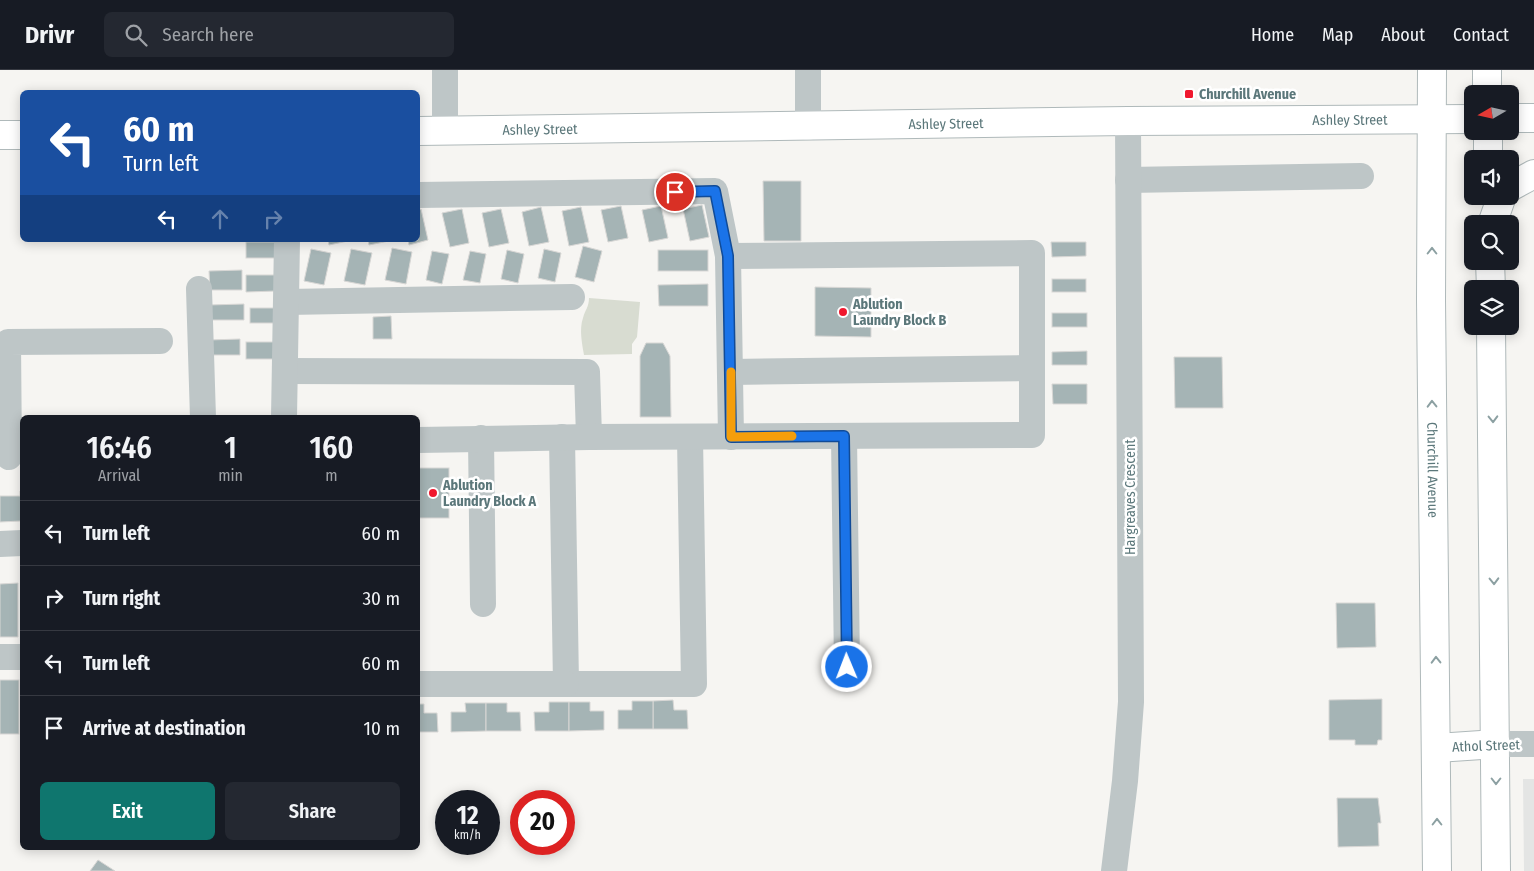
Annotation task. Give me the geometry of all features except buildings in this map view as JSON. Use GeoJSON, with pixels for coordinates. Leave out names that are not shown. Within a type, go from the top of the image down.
{"type":"FeatureCollection","features":[{"type":"Feature","properties":{"kind":"main road","name":"Churchill Avenue"},"geometry":{"type":"LineString","coordinates":[[1432,70],[1431,300],[1437,871]]}},
{"type":"Feature","properties":{"kind":"main road"},"geometry":{"type":"LineString","coordinates":[[1487,70],[1487,85]]}},
{"type":"Feature","properties":{"kind":"main road"},"geometry":{"type":"LineString","coordinates":[[1519,118],[1534,118]]}},
{"type":"Feature","properties":{"kind":"main road","name":"Ashley Street"},"geometry":{"type":"LineString","coordinates":[[420,131],[808,127],[1128,121],[1464,119]]}},
{"type":"Feature","properties":{"kind":"main road"},"geometry":{"type":"LineString","coordinates":[[0,135],[20,135]]}},
{"type":"Feature","properties":{"kind":"main road"},"geometry":{"type":"LineString","coordinates":[[1519,182],[1534,174]]}},
{"type":"Feature","properties":{"kind":"main road"},"geometry":{"type":"LineString","coordinates":[[1492,335],[1496,871]]}},
{"type":"Feature","properties":{"kind":"main road","name":"Athol Street"},"geometry":{"type":"LineString","coordinates":[[1437,748],[1496,744]]}},
{"type":"Feature","properties":{"kind":"street"},"geometry":{"type":"LineString","coordinates":[[445,70],[446,130]]}},
{"type":"Feature","properties":{"kind":"street"},"geometry":{"type":"LineString","coordinates":[[808,70],[808,127]]}},
{"type":"Feature","properties":{"kind":"street","name":"Hargreaves Crescent"},"geometry":{"type":"LineString","coordinates":[[1114,871],[1125,781],[1131,702],[1128,121]]}},
{"type":"Feature","properties":{"kind":"street"},"geometry":{"type":"LineString","coordinates":[[1128,180],[1361,176]]}},
{"type":"Feature","properties":{"kind":"street"},"geometry":{"type":"LineString","coordinates":[[420,196],[715,191],[728,256],[731,437]]}},
{"type":"Feature","properties":{"kind":"street"},"geometry":{"type":"LineString","coordinates":[[284,415],[287,302],[286,242]]}},
{"type":"Feature","properties":{"kind":"street"},"geometry":{"type":"LineString","coordinates":[[420,440],[562,437],[1032,435],[1032,252],[728,256]]}},
{"type":"Feature","properties":{"kind":"street"},"geometry":{"type":"LineString","coordinates":[[199,289],[203,415]]}},
{"type":"Feature","properties":{"kind":"street"},"geometry":{"type":"LineString","coordinates":[[287,302],[572,297]]}},
{"type":"Feature","properties":{"kind":"street"},"geometry":{"type":"LineString","coordinates":[[10,457],[8,342],[160,341]]}},
{"type":"Feature","properties":{"kind":"street"},"geometry":{"type":"LineString","coordinates":[[731,372],[1032,368]]}},
{"type":"Feature","properties":{"kind":"street"},"geometry":{"type":"LineString","coordinates":[[286,371],[587,372],[589,437]]}},
{"type":"Feature","properties":{"kind":"street"},"geometry":{"type":"LineString","coordinates":[[844,436],[847,667]]}},
{"type":"Feature","properties":{"kind":"street"},"geometry":{"type":"LineString","coordinates":[[562,437],[566,684]]}},
{"type":"Feature","properties":{"kind":"street"},"geometry":{"type":"LineString","coordinates":[[420,684],[694,684],[690,437]]}},
{"type":"Feature","properties":{"kind":"street"},"geometry":{"type":"LineString","coordinates":[[481,438],[483,604]]}},
{"type":"Feature","properties":{"kind":"street"},"geometry":{"type":"LineString","coordinates":[[0,544],[20,544]]}},
{"type":"Feature","properties":{"kind":"street"},"geometry":{"type":"LineString","coordinates":[[0,657],[20,657]]}},
{"type":"Feature","properties":{"kind":"street","name":"Athol Street"},"geometry":{"type":"LineString","coordinates":[[1496,744],[1534,744]]}},
{"type":"Feature","properties":{"kind":"shaded area"},"geometry":{"type":"Polygon","coordinates":[[[589,298],[640,302],[637,337],[632,344],[632,354],[584,355],[581,327],[589,298]]]}},
{"type":"Feature","properties":{"kind":"shaded area"},"geometry":{"type":"Polygon","coordinates":[[[1523,779],[1534,779],[1534,871],[1524,871],[1523,779]]]}},
{"type":"Feature","properties":{"kind":"slow traffic"},"geometry":{"type":"LineString","coordinates":[[731,372],[731,437],[792,436]]}},
{"type":"Feature","properties":{"kind":"place","name":"Churchill Avenue"},"geometry":{"type":"Point","coordinates":[1189,94]}},
{"type":"Feature","properties":{"kind":"place","name":"Ablution Laundry Block B"},"geometry":{"type":"Point","coordinates":[843,312]}},
{"type":"Feature","properties":{"kind":"place","name":"Ablution Laundry Block A"},"geometry":{"type":"Point","coordinates":[433,493]}},
{"type":"Feature","properties":{"kind":"route"},"geometry":{"type":"LineString","coordinates":[[675,192],[715,191],[728,256],[731,437],[844,436],[847,667]]}}]}
